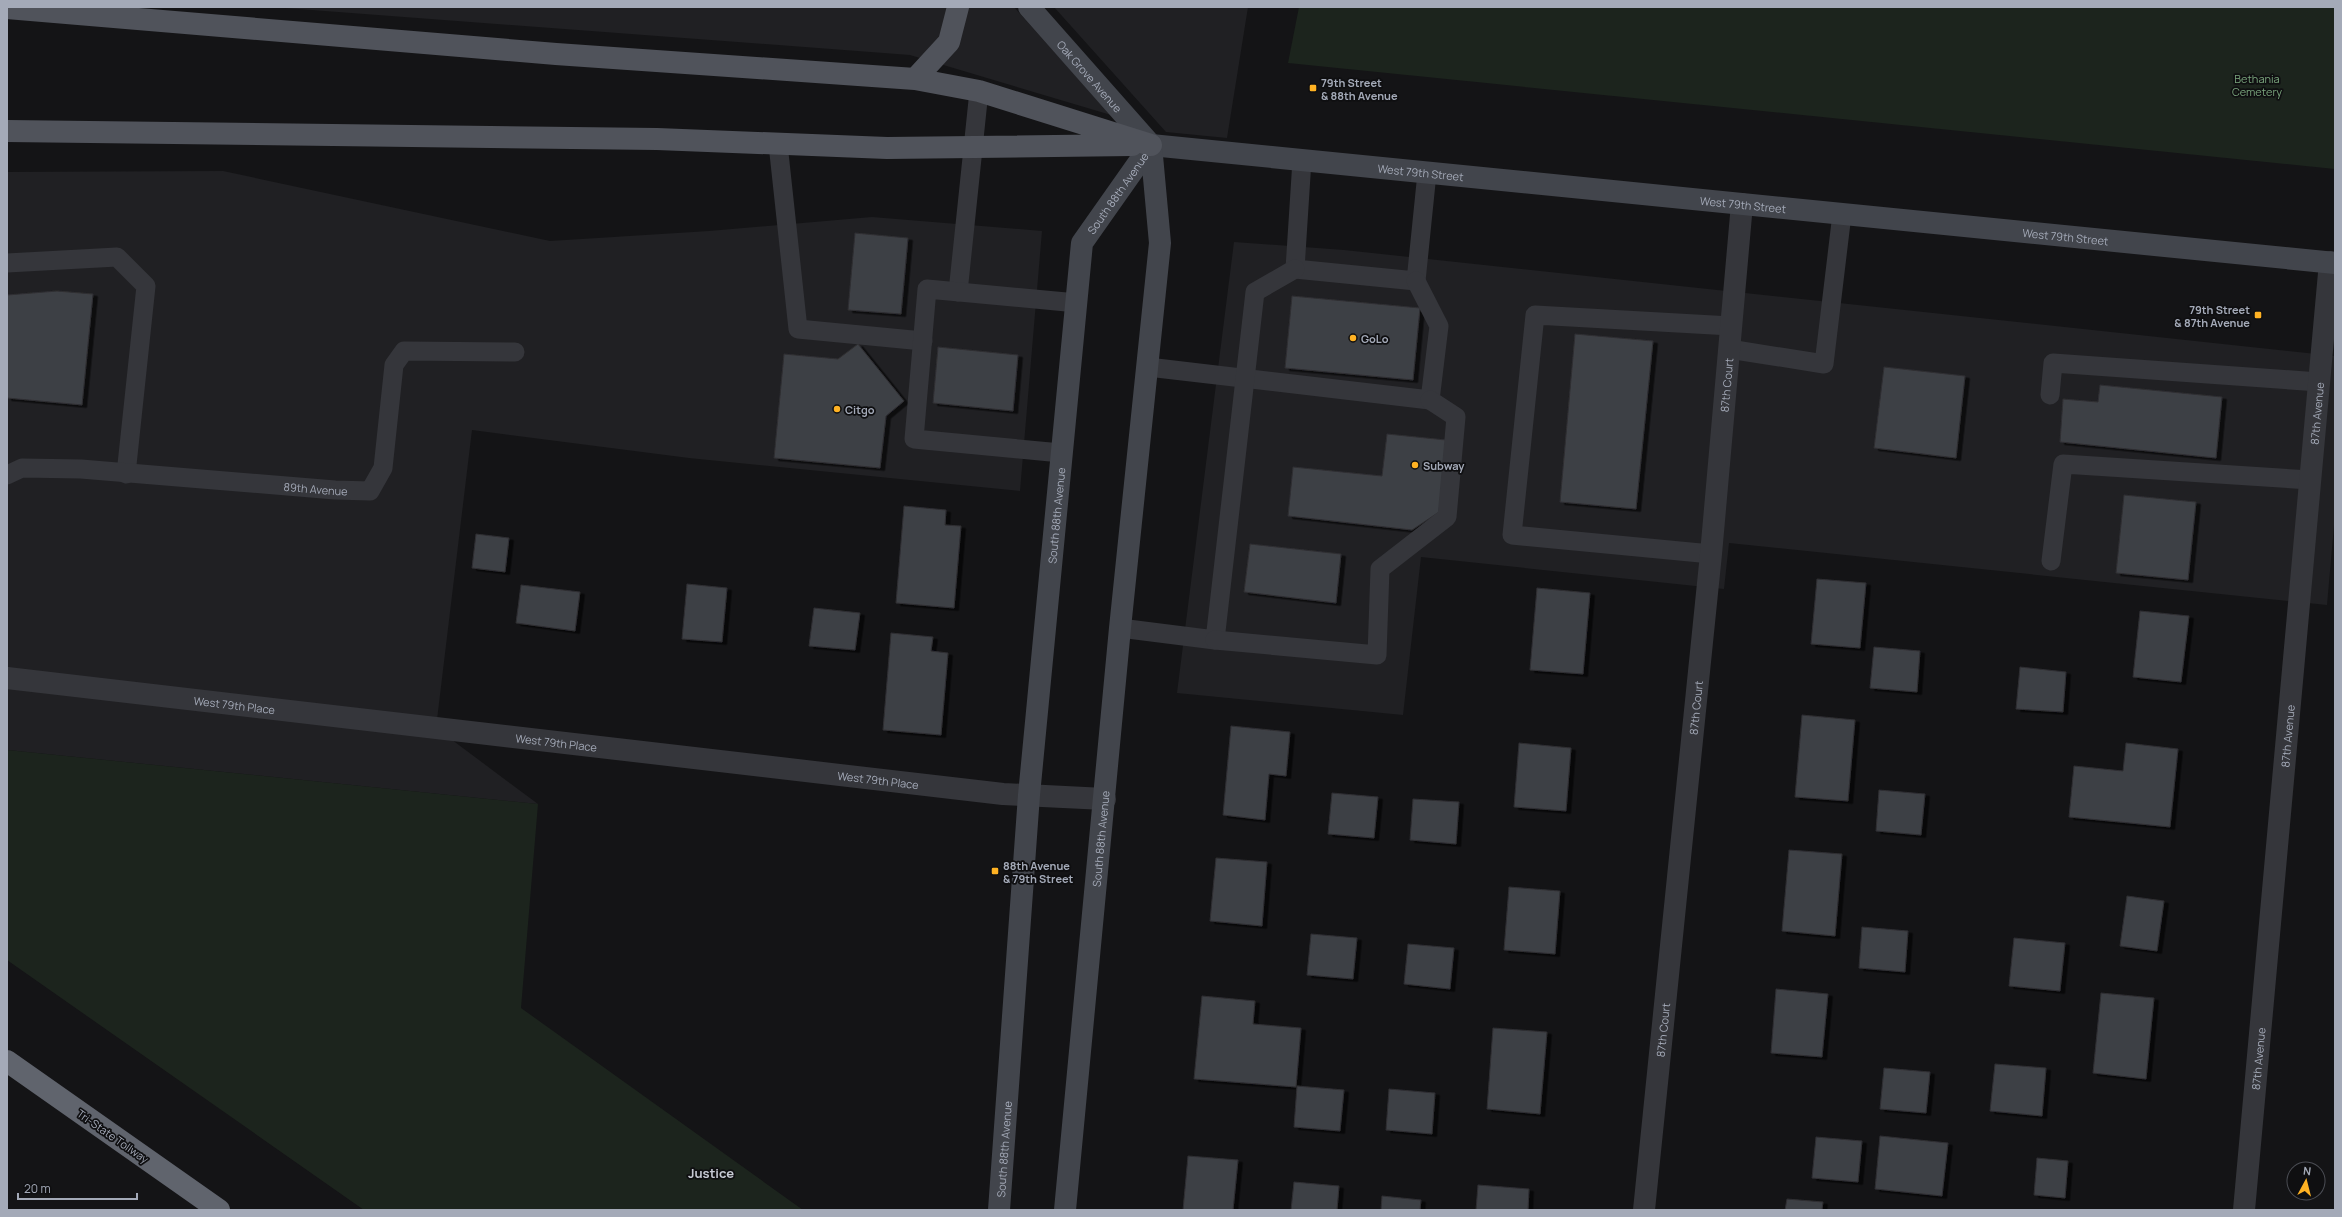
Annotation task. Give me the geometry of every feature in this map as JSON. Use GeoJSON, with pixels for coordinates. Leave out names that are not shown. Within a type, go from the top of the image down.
{"type":"FeatureCollection","features":[{"type":"Feature","properties":{"kind":"highway","name":"Tri-State Tollway"},"geometry":{"type":"LineString","coordinates":[[7,1061],[219,1210]]}},
{"type":"Feature","properties":{"kind":"main road"},"geometry":{"type":"LineString","coordinates":[[915,79],[949,42],[958,7]]}},
{"type":"Feature","properties":{"kind":"main road"},"geometry":{"type":"LineString","coordinates":[[7,8],[556,54],[915,79],[979,91],[1151,145]]}},
{"type":"Feature","properties":{"kind":"main road"},"geometry":{"type":"LineString","coordinates":[[7,130],[657,139],[887,148],[1151,145]]}},
{"type":"Feature","properties":{"kind":"street","name":"Oak Grove Avenue"},"geometry":{"type":"LineString","coordinates":[[1029,7],[1151,145]]}},
{"type":"Feature","properties":{"kind":"street","name":"West 79th Street"},"geometry":{"type":"LineString","coordinates":[[1151,145],[2332,263]]}},
{"type":"Feature","properties":{"kind":"street","name":"South 88th Avenue"},"geometry":{"type":"LineString","coordinates":[[999,1210],[1029,795],[1082,242],[1151,145]]}},
{"type":"Feature","properties":{"kind":"street","name":"South 88th Avenue"},"geometry":{"type":"LineString","coordinates":[[1065,1210],[1120,628],[1160,243],[1151,145]]}},
{"type":"Feature","properties":{"kind":"street","name":"87th Court"},"geometry":{"type":"LineString","coordinates":[[1644,1210],[1711,554],[1742,204]]}},
{"type":"Feature","properties":{"kind":"street","name":"87th Avenue"},"geometry":{"type":"LineString","coordinates":[[2244,1210],[2319,382],[2332,263]]}},
{"type":"Feature","properties":{"kind":"street","name":"West 79th Place"},"geometry":{"type":"LineString","coordinates":[[7,678],[1003,794],[1105,799]]}},
{"type":"Feature","properties":{"kind":"lane"},"geometry":{"type":"LineString","coordinates":[[958,292],[979,91]]}},
{"type":"Feature","properties":{"kind":"lane"},"geometry":{"type":"LineString","coordinates":[[778,144],[798,329],[923,341]]}},
{"type":"Feature","properties":{"kind":"lane"},"geometry":{"type":"LineString","coordinates":[[1295,269],[1302,160]]}},
{"type":"Feature","properties":{"kind":"lane"},"geometry":{"type":"LineString","coordinates":[[1427,173],[1416,281],[1439,326],[1430,400]]}},
{"type":"Feature","properties":{"kind":"lane"},"geometry":{"type":"LineString","coordinates":[[1729,349],[1824,364],[1842,214]]}},
{"type":"Feature","properties":{"kind":"lane"},"geometry":{"type":"LineString","coordinates":[[7,263],[117,257],[146,286],[126,474]]}},
{"type":"Feature","properties":{"kind":"lane"},"geometry":{"type":"LineString","coordinates":[[1215,640],[1255,292],[1295,269],[1416,281]]}},
{"type":"Feature","properties":{"kind":"lane"},"geometry":{"type":"LineString","coordinates":[[1061,453],[914,439],[927,289],[1077,303]]}},
{"type":"Feature","properties":{"kind":"lane"},"geometry":{"type":"LineString","coordinates":[[1711,554],[1512,534],[1536,315],[1731,326]]}},
{"type":"Feature","properties":{"kind":"lane","name":"89th Avenue"},"geometry":{"type":"LineString","coordinates":[[7,475],[22,468],[81,469],[126,474],[370,491],[383,468],[394,365],[404,351],[514,352]]}},
{"type":"Feature","properties":{"kind":"lane"},"geometry":{"type":"LineString","coordinates":[[2050,395],[2053,363],[2319,382]]}},
{"type":"Feature","properties":{"kind":"lane"},"geometry":{"type":"LineString","coordinates":[[1120,628],[1215,640],[1377,656],[1380,570],[1447,517],[1456,417],[1430,400],[1148,367]]}},
{"type":"Feature","properties":{"kind":"lane"},"geometry":{"type":"LineString","coordinates":[[2051,561],[2063,464],[2310,480]]}},
{"type":"Feature","properties":{"kind":"shaded area"},"geometry":{"type":"Polygon","coordinates":[[[272,7],[1014,7],[1111,115],[910,55],[272,7]]]}},
{"type":"Feature","properties":{"kind":"shaded area"},"geometry":{"type":"Polygon","coordinates":[[[1054,7],[1248,7],[1227,138],[1166,132],[1054,7]]]}},
{"type":"Feature","properties":{"kind":"shaded area"},"geometry":{"type":"Polygon","coordinates":[[[223,171],[550,241],[709,231],[872,217],[1042,231],[1020,491],[689,458],[472,430],[436,728],[538,804],[7,750],[7,172],[223,171]]]}},
{"type":"Feature","properties":{"kind":"shaded area"},"geometry":{"type":"Polygon","coordinates":[[[1234,242],[1344,250],[2335,356],[2335,514],[2327,605],[1729,543],[1724,589],[1421,557],[1403,715],[1177,693],[1234,242]]]}},
{"type":"Feature","properties":{"kind":"green space","name":"Bethania Cemetery"},"geometry":{"type":"Polygon","coordinates":[[[1299,7],[2335,7],[2335,169],[1288,63],[1299,7]]]}},
{"type":"Feature","properties":{"kind":"green space"},"geometry":{"type":"Polygon","coordinates":[[[7,750],[538,804],[521,1008],[803,1210],[364,1210],[7,960],[7,750]]]}},
{"type":"Feature","properties":{"kind":"building"},"geometry":{"type":"Polygon","coordinates":[[[855,233],[908,238],[901,314],[848,310],[855,233]]]}},
{"type":"Feature","properties":{"kind":"building"},"geometry":{"type":"Polygon","coordinates":[[[57,291],[93,294],[82,405],[7,398],[7,295],[57,291]]]}},
{"type":"Feature","properties":{"kind":"building","name":"GoLo"},"geometry":{"type":"Polygon","coordinates":[[[1292,296],[1420,308],[1413,380],[1285,368],[1292,296]]]}},
{"type":"Feature","properties":{"kind":"building"},"geometry":{"type":"Polygon","coordinates":[[[1575,334],[1653,341],[1636,509],[1560,502],[1575,334]]]}},
{"type":"Feature","properties":{"kind":"building","name":"Citgo"},"geometry":{"type":"Polygon","coordinates":[[[858,344],[904,401],[886,416],[880,468],[774,458],[784,354],[838,359],[858,344]]]}},
{"type":"Feature","properties":{"kind":"building"},"geometry":{"type":"Polygon","coordinates":[[[938,347],[1018,355],[1013,411],[933,403],[938,347]]]}},
{"type":"Feature","properties":{"kind":"building"},"geometry":{"type":"Polygon","coordinates":[[[1884,367],[1965,376],[1956,458],[1874,448],[1884,367]]]}},
{"type":"Feature","properties":{"kind":"building"},"geometry":{"type":"Polygon","coordinates":[[[2100,385],[2222,397],[2216,458],[2060,442],[2063,399],[2098,402],[2100,385]]]}},
{"type":"Feature","properties":{"kind":"building"},"geometry":{"type":"Polygon","coordinates":[[[1387,434],[1446,440],[1439,512],[1412,530],[1288,516],[1293,467],[1382,476],[1387,434]]]}},
{"type":"Feature","properties":{"kind":"building"},"geometry":{"type":"Polygon","coordinates":[[[2124,495],[2196,502],[2188,580],[2116,573],[2124,495]]]}},
{"type":"Feature","properties":{"kind":"building"},"geometry":{"type":"Polygon","coordinates":[[[904,506],[946,510],[945,525],[961,526],[954,608],[896,603],[904,506]]]}},
{"type":"Feature","properties":{"kind":"building"},"geometry":{"type":"Polygon","coordinates":[[[476,534],[509,538],[505,572],[472,568],[476,534]]]}},
{"type":"Feature","properties":{"kind":"building"},"geometry":{"type":"Polygon","coordinates":[[[1250,544],[1341,554],[1336,603],[1244,592],[1250,544]]]}},
{"type":"Feature","properties":{"kind":"building"},"geometry":{"type":"Polygon","coordinates":[[[1817,579],[1866,583],[1860,648],[1811,644],[1817,579]]]}},
{"type":"Feature","properties":{"kind":"building"},"geometry":{"type":"Polygon","coordinates":[[[687,584],[727,588],[722,642],[682,639],[687,584]]]}},
{"type":"Feature","properties":{"kind":"building"},"geometry":{"type":"Polygon","coordinates":[[[521,585],[580,592],[575,631],[516,623],[521,585]]]}},
{"type":"Feature","properties":{"kind":"building"},"geometry":{"type":"Polygon","coordinates":[[[1537,588],[1590,593],[1583,674],[1530,670],[1537,588]]]}},
{"type":"Feature","properties":{"kind":"building"},"geometry":{"type":"Polygon","coordinates":[[[814,608],[860,613],[855,650],[809,646],[814,608]]]}},
{"type":"Feature","properties":{"kind":"building"},"geometry":{"type":"Polygon","coordinates":[[[2140,611],[2189,616],[2181,682],[2133,677],[2140,611]]]}},
{"type":"Feature","properties":{"kind":"building"},"geometry":{"type":"Polygon","coordinates":[[[891,633],[933,637],[931,651],[948,653],[941,735],[883,730],[891,633]]]}},
{"type":"Feature","properties":{"kind":"building"},"geometry":{"type":"Polygon","coordinates":[[[1874,647],[1920,651],[1917,692],[1870,688],[1874,647]]]}},
{"type":"Feature","properties":{"kind":"building"},"geometry":{"type":"Polygon","coordinates":[[[2020,667],[2066,672],[2063,712],[2016,709],[2020,667]]]}},
{"type":"Feature","properties":{"kind":"building"},"geometry":{"type":"Polygon","coordinates":[[[1802,715],[1855,720],[1848,801],[1795,797],[1802,715]]]}},
{"type":"Feature","properties":{"kind":"building"},"geometry":{"type":"Polygon","coordinates":[[[1231,726],[1290,732],[1286,776],[1269,774],[1265,820],[1223,815],[1231,726]]]}},
{"type":"Feature","properties":{"kind":"building"},"geometry":{"type":"Polygon","coordinates":[[[1519,743],[1571,748],[1566,811],[1514,807],[1519,743]]]}},
{"type":"Feature","properties":{"kind":"building"},"geometry":{"type":"Polygon","coordinates":[[[2126,743],[2178,749],[2170,827],[2069,817],[2074,766],[2123,771],[2126,743]]]}},
{"type":"Feature","properties":{"kind":"building"},"geometry":{"type":"Polygon","coordinates":[[[1879,790],[1925,794],[1921,835],[1876,831],[1879,790]]]}},
{"type":"Feature","properties":{"kind":"building"},"geometry":{"type":"Polygon","coordinates":[[[1332,793],[1378,797],[1374,838],[1328,834],[1332,793]]]}},
{"type":"Feature","properties":{"kind":"building"},"geometry":{"type":"Polygon","coordinates":[[[1413,799],[1459,802],[1456,844],[1410,840],[1413,799]]]}},
{"type":"Feature","properties":{"kind":"building"},"geometry":{"type":"Polygon","coordinates":[[[1789,850],[1842,854],[1835,936],[1782,931],[1789,850]]]}},
{"type":"Feature","properties":{"kind":"building"},"geometry":{"type":"Polygon","coordinates":[[[1216,858],[1267,862],[1262,926],[1210,921],[1216,858]]]}},
{"type":"Feature","properties":{"kind":"building"},"geometry":{"type":"Polygon","coordinates":[[[1509,887],[1560,891],[1555,954],[1504,950],[1509,887]]]}},
{"type":"Feature","properties":{"kind":"building"},"geometry":{"type":"Polygon","coordinates":[[[2127,896],[2164,901],[2157,951],[2120,946],[2127,896]]]}},
{"type":"Feature","properties":{"kind":"building"},"geometry":{"type":"Polygon","coordinates":[[[1862,927],[1908,931],[1905,972],[1859,968],[1862,927]]]}},
{"type":"Feature","properties":{"kind":"building"},"geometry":{"type":"Polygon","coordinates":[[[1311,934],[1357,938],[1353,979],[1307,975],[1311,934]]]}},
{"type":"Feature","properties":{"kind":"building"},"geometry":{"type":"Polygon","coordinates":[[[2014,938],[2065,943],[2060,991],[2009,986],[2014,938]]]}},
{"type":"Feature","properties":{"kind":"building"},"geometry":{"type":"Polygon","coordinates":[[[1408,944],[1454,948],[1450,989],[1404,984],[1408,944]]]}},
{"type":"Feature","properties":{"kind":"building"},"geometry":{"type":"Polygon","coordinates":[[[1776,989],[1828,994],[1822,1057],[1771,1053],[1776,989]]]}},
{"type":"Feature","properties":{"kind":"building"},"geometry":{"type":"Polygon","coordinates":[[[2101,993],[2154,998],[2146,1079],[2093,1073],[2101,993]]]}},
{"type":"Feature","properties":{"kind":"building"},"geometry":{"type":"Polygon","coordinates":[[[1202,996],[1255,1001],[1253,1024],[1301,1028],[1296,1087],[1194,1079],[1202,996]]]}},
{"type":"Feature","properties":{"kind":"building"},"geometry":{"type":"Polygon","coordinates":[[[1493,1028],[1547,1032],[1540,1114],[1487,1109],[1493,1028]]]}},
{"type":"Feature","properties":{"kind":"building"},"geometry":{"type":"Polygon","coordinates":[[[1995,1064],[2046,1068],[2042,1116],[1990,1111],[1995,1064]]]}},
{"type":"Feature","properties":{"kind":"building"},"geometry":{"type":"Polygon","coordinates":[[[1884,1068],[1930,1072],[1926,1113],[1880,1109],[1884,1068]]]}},
{"type":"Feature","properties":{"kind":"building"},"geometry":{"type":"Polygon","coordinates":[[[1297,1086],[1344,1090],[1340,1131],[1294,1127],[1297,1086]]]}},
{"type":"Feature","properties":{"kind":"building"},"geometry":{"type":"Polygon","coordinates":[[[1389,1089],[1435,1093],[1432,1134],[1386,1130],[1389,1089]]]}},
{"type":"Feature","properties":{"kind":"building"},"geometry":{"type":"Polygon","coordinates":[[[1880,1136],[1948,1143],[1942,1196],[1875,1189],[1880,1136]]]}},
{"type":"Feature","properties":{"kind":"building"},"geometry":{"type":"Polygon","coordinates":[[[1816,1137],[1862,1141],[1858,1182],[1812,1178],[1816,1137]]]}},
{"type":"Feature","properties":{"kind":"building"},"geometry":{"type":"Polygon","coordinates":[[[1188,1156],[1238,1160],[1233,1210],[1183,1210],[1188,1156]]]}},
{"type":"Feature","properties":{"kind":"building"},"geometry":{"type":"Polygon","coordinates":[[[2037,1158],[2068,1161],[2065,1198],[2034,1195],[2037,1158]]]}},
{"type":"Feature","properties":{"kind":"building"},"geometry":{"type":"Polygon","coordinates":[[[1294,1182],[1339,1186],[1337,1210],[1291,1210],[1294,1182]]]}},
{"type":"Feature","properties":{"kind":"building"},"geometry":{"type":"Polygon","coordinates":[[[1478,1185],[1529,1189],[1528,1210],[1476,1210],[1478,1185]]]}},
{"type":"Feature","properties":{"kind":"building"},"geometry":{"type":"Polygon","coordinates":[[[1382,1196],[1421,1200],[1420,1210],[1381,1210],[1382,1196]]]}},
{"type":"Feature","properties":{"kind":"building"},"geometry":{"type":"Polygon","coordinates":[[[1787,1199],[1823,1202],[1822,1210],[1785,1210],[1787,1199]]]}},
{"type":"Feature","properties":{"kind":"place","name":"79th Street & 88th Avenue"},"geometry":{"type":"Point","coordinates":[1313,88]}},
{"type":"Feature","properties":{"kind":"place","name":"79th Street & 87th Avenue"},"geometry":{"type":"Point","coordinates":[2258,315]}},
{"type":"Feature","properties":{"kind":"place","name":"GoLo"},"geometry":{"type":"Point","coordinates":[1353,338]}},
{"type":"Feature","properties":{"kind":"place","name":"Citgo"},"geometry":{"type":"Point","coordinates":[837,409]}},
{"type":"Feature","properties":{"kind":"place","name":"Subway"},"geometry":{"type":"Point","coordinates":[1415,465]}},
{"type":"Feature","properties":{"kind":"place","name":"88th Avenue & 79th Street"},"geometry":{"type":"Point","coordinates":[995,871]}},
{"type":"Feature","properties":{"kind":"district","name":"Justice"},"geometry":{"type":"Point","coordinates":[711,1173]}}]}
